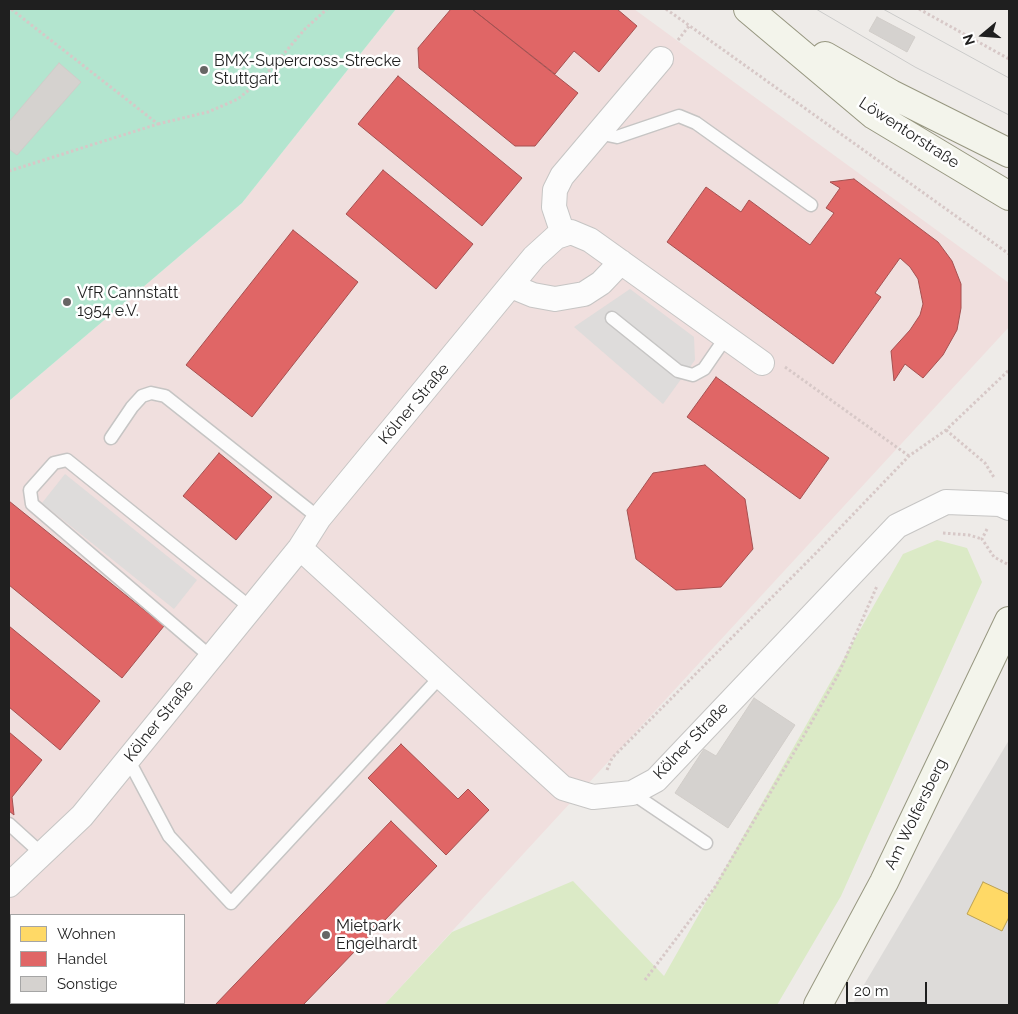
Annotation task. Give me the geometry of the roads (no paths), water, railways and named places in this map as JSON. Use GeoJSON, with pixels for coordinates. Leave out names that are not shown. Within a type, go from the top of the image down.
{"type":"FeatureCollection","features":[{"type":"Feature","properties":{"kind":"main road","name":"Löwentorstraße"},"geometry":{"type":"LineString","coordinates":[[748,9],[874,115],[1009,196]]}},
{"type":"Feature","properties":{"kind":"main road","name":"Löwentorstraße"},"geometry":{"type":"LineString","coordinates":[[769,25],[891,94],[1009,154]]}},
{"type":"Feature","properties":{"kind":"main road","name":"Am Wolfersberg"},"geometry":{"type":"LineString","coordinates":[[818,1005],[884,882],[1009,621]]}},
{"type":"Feature","properties":{"kind":"street"},"geometry":{"type":"LineString","coordinates":[[661,59],[562,176],[554,190],[555,213],[563,234],[580,234],[762,363]]}},
{"type":"Feature","properties":{"kind":"street","name":"Kölner Straße"},"geometry":{"type":"LineString","coordinates":[[9,885],[82,816],[300,548],[319,518],[534,257],[556,237],[563,234]]}},
{"type":"Feature","properties":{"kind":"street"},"geometry":{"type":"LineString","coordinates":[[511,286],[533,295],[555,299],[584,294],[601,283],[621,262]]}},
{"type":"Feature","properties":{"kind":"street","name":"Kölner Straße"},"geometry":{"type":"LineString","coordinates":[[300,548],[563,788],[593,797],[632,794],[656,780],[898,526],[946,502],[1004,506]]}},
{"type":"Feature","properties":{"kind":"lane"},"geometry":{"type":"LineString","coordinates":[[598,133],[617,136],[678,116],[696,123],[811,205]]}},
{"type":"Feature","properties":{"kind":"lane"},"geometry":{"type":"LineString","coordinates":[[612,318],[678,371],[693,375],[704,369],[726,337]]}},
{"type":"Feature","properties":{"kind":"lane"},"geometry":{"type":"LineString","coordinates":[[111,438],[132,407],[142,396],[151,394],[165,396],[319,518]]}},
{"type":"Feature","properties":{"kind":"lane"},"geometry":{"type":"LineString","coordinates":[[211,657],[32,504],[30,490],[54,463],[67,460],[251,608]]}},
{"type":"Feature","properties":{"kind":"lane"},"geometry":{"type":"LineString","coordinates":[[128,759],[169,836],[231,903],[441,676]]}},
{"type":"Feature","properties":{"kind":"lane"},"geometry":{"type":"LineString","coordinates":[[632,794],[706,843]]}},
{"type":"Feature","properties":{"kind":"lane"},"geometry":{"type":"LineString","coordinates":[[9,824],[42,854]]}},
{"type":"Feature","properties":{"kind":"tram line"},"geometry":{"type":"LineString","coordinates":[[816,9],[915,67],[1009,115]]}},
{"type":"Feature","properties":{"kind":"tram line"},"geometry":{"type":"LineString","coordinates":[[883,9],[1009,78]]}},
{"type":"Feature","properties":{"kind":"place","name":"BMX-Supercross-Strecke Stuttgart"},"geometry":{"type":"Point","coordinates":[204,70]}},
{"type":"Feature","properties":{"kind":"place","name":"VfR Cannstatt 1954 e.V."},"geometry":{"type":"Point","coordinates":[67,302]}},
{"type":"Feature","properties":{"kind":"place","name":"Mietpark Engelhardt"},"geometry":{"type":"Point","coordinates":[326,935]}}]}
